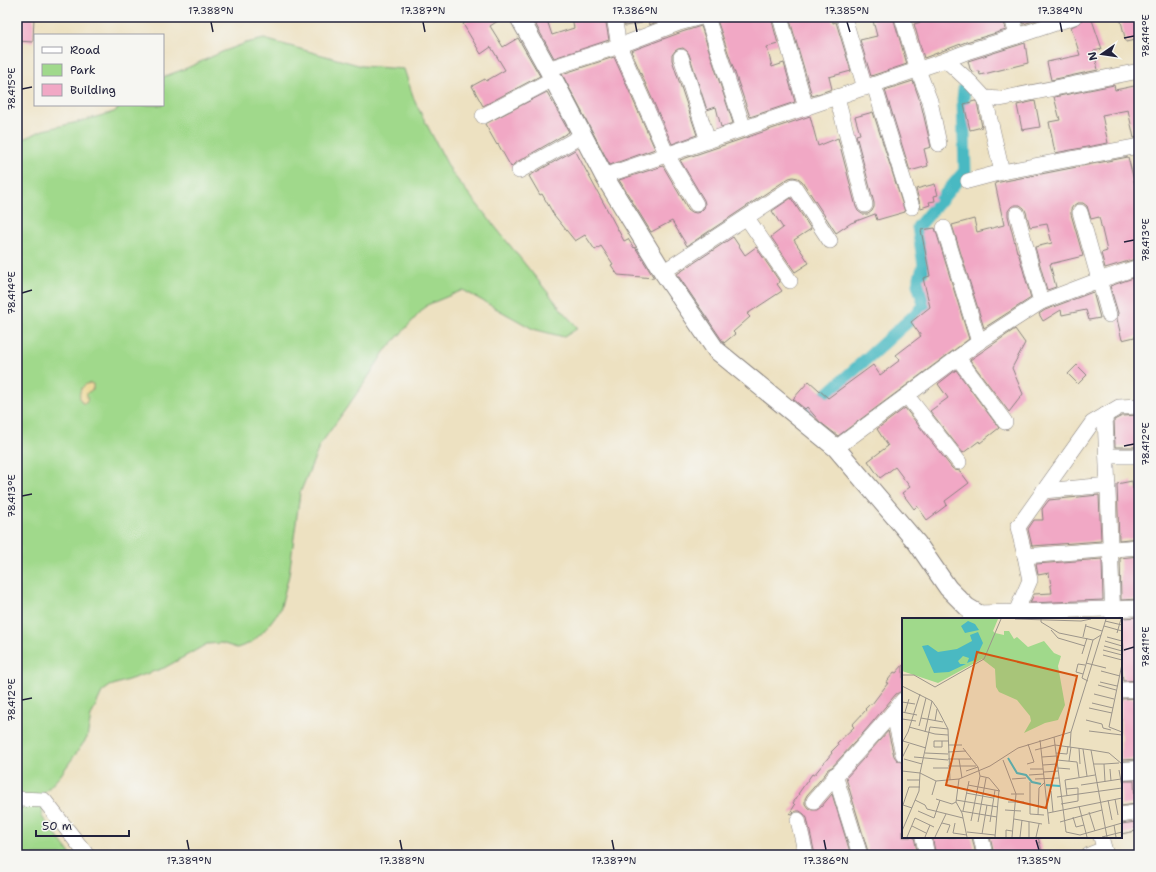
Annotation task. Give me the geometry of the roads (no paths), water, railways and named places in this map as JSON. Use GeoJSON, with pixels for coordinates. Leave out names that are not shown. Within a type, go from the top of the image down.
{"type":"FeatureCollection","features":[{"type":"Feature","properties":{"kind":"street"},"geometry":{"type":"LineString","coordinates":[[519,17],[551,74],[604,176],[662,272],[716,350],[836,448],[917,543],[948,588],[976,617],[1016,612],[1113,614],[1139,608]]}},
{"type":"Feature","properties":{"kind":"street"},"geometry":{"type":"LineString","coordinates":[[614,17],[620,46],[667,155],[696,204]]}},
{"type":"Feature","properties":{"kind":"street"},"geometry":{"type":"LineString","coordinates":[[483,116],[551,74],[679,20],[701,17]]}},
{"type":"Feature","properties":{"kind":"street"},"geometry":{"type":"LineString","coordinates":[[707,17],[744,129]]}},
{"type":"Feature","properties":{"kind":"street"},"geometry":{"type":"LineString","coordinates":[[780,17],[806,108]]}},
{"type":"Feature","properties":{"kind":"street"},"geometry":{"type":"LineString","coordinates":[[844,17],[870,86],[912,207]]}},
{"type":"Feature","properties":{"kind":"street"},"geometry":{"type":"LineString","coordinates":[[902,17],[918,70],[930,101],[939,144]]}},
{"type":"Feature","properties":{"kind":"street"},"geometry":{"type":"LineString","coordinates":[[1012,17],[1017,36]]}},
{"type":"Feature","properties":{"kind":"street"},"geometry":{"type":"LineString","coordinates":[[604,176],[918,70],[969,50],[1074,17]]}},
{"type":"Feature","properties":{"kind":"street"},"geometry":{"type":"LineString","coordinates":[[681,57],[708,141]]}},
{"type":"Feature","properties":{"kind":"street"},"geometry":{"type":"LineString","coordinates":[[946,60],[985,98],[1002,172]]}},
{"type":"Feature","properties":{"kind":"street"},"geometry":{"type":"LineString","coordinates":[[985,98],[1000,99],[1139,71]]}},
{"type":"Feature","properties":{"kind":"street"},"geometry":{"type":"LineString","coordinates":[[837,97],[866,205]]}},
{"type":"Feature","properties":{"kind":"street"},"geometry":{"type":"LineString","coordinates":[[519,171],[583,135]]}},
{"type":"Feature","properties":{"kind":"street"},"geometry":{"type":"LineString","coordinates":[[968,181],[1002,172],[1139,146]]}},
{"type":"Feature","properties":{"kind":"street"},"geometry":{"type":"LineString","coordinates":[[662,272],[794,186],[830,241]]}},
{"type":"Feature","properties":{"kind":"street"},"geometry":{"type":"LineString","coordinates":[[1080,212],[1109,315]]}},
{"type":"Feature","properties":{"kind":"street"},"geometry":{"type":"LineString","coordinates":[[1017,214],[1041,302]]}},
{"type":"Feature","properties":{"kind":"street"},"geometry":{"type":"LineString","coordinates":[[747,218],[790,281]]}},
{"type":"Feature","properties":{"kind":"street"},"geometry":{"type":"LineString","coordinates":[[944,228],[979,342]]}},
{"type":"Feature","properties":{"kind":"street"},"geometry":{"type":"LineString","coordinates":[[836,448],[979,342],[1041,302],[1099,280],[1139,267]]}},
{"type":"Feature","properties":{"kind":"street"},"geometry":{"type":"LineString","coordinates":[[958,358],[1005,422]]}},
{"type":"Feature","properties":{"kind":"street"},"geometry":{"type":"LineString","coordinates":[[907,396],[959,462]]}},
{"type":"Feature","properties":{"kind":"street"},"geometry":{"type":"LineString","coordinates":[[1016,612],[1030,580],[1018,527],[1092,423],[1119,408],[1139,406]]}},
{"type":"Feature","properties":{"kind":"street"},"geometry":{"type":"LineString","coordinates":[[1105,415],[1113,614]]}},
{"type":"Feature","properties":{"kind":"street"},"geometry":{"type":"LineString","coordinates":[[1107,456],[1139,456]]}},
{"type":"Feature","properties":{"kind":"street"},"geometry":{"type":"LineString","coordinates":[[1043,491],[1108,485]]}},
{"type":"Feature","properties":{"kind":"street"},"geometry":{"type":"LineString","coordinates":[[1025,556],[1139,547]]}},
{"type":"Feature","properties":{"kind":"street"},"geometry":{"type":"LineString","coordinates":[[1122,690],[1139,690]]}},
{"type":"Feature","properties":{"kind":"street"},"geometry":{"type":"LineString","coordinates":[[814,801],[835,775],[902,701]]}},
{"type":"Feature","properties":{"kind":"street"},"geometry":{"type":"LineString","coordinates":[[893,712],[902,750]]}},
{"type":"Feature","properties":{"kind":"street"},"geometry":{"type":"LineString","coordinates":[[1122,771],[1139,770]]}},
{"type":"Feature","properties":{"kind":"street"},"geometry":{"type":"LineString","coordinates":[[835,775],[860,855]]}},
{"type":"Feature","properties":{"kind":"street"},"geometry":{"type":"LineString","coordinates":[[17,799],[44,800],[87,855]]}},
{"type":"Feature","properties":{"kind":"street"},"geometry":{"type":"LineString","coordinates":[[1122,815],[1139,812]]}},
{"type":"Feature","properties":{"kind":"street"},"geometry":{"type":"LineString","coordinates":[[798,820],[806,855]]}},
{"type":"Feature","properties":{"kind":"street"},"geometry":{"type":"LineString","coordinates":[[923,838],[927,855]]}},
{"type":"Feature","properties":{"kind":"street"},"geometry":{"type":"LineString","coordinates":[[981,838],[985,855]]}},
{"type":"Feature","properties":{"kind":"street"},"geometry":{"type":"LineString","coordinates":[[1089,855],[1104,847]]}},
{"type":"Feature","properties":{"kind":"waterway"},"geometry":{"type":"LineString","coordinates":[[812,408],[925,306],[918,284],[924,265],[918,227],[965,171],[964,89]]}}]}
